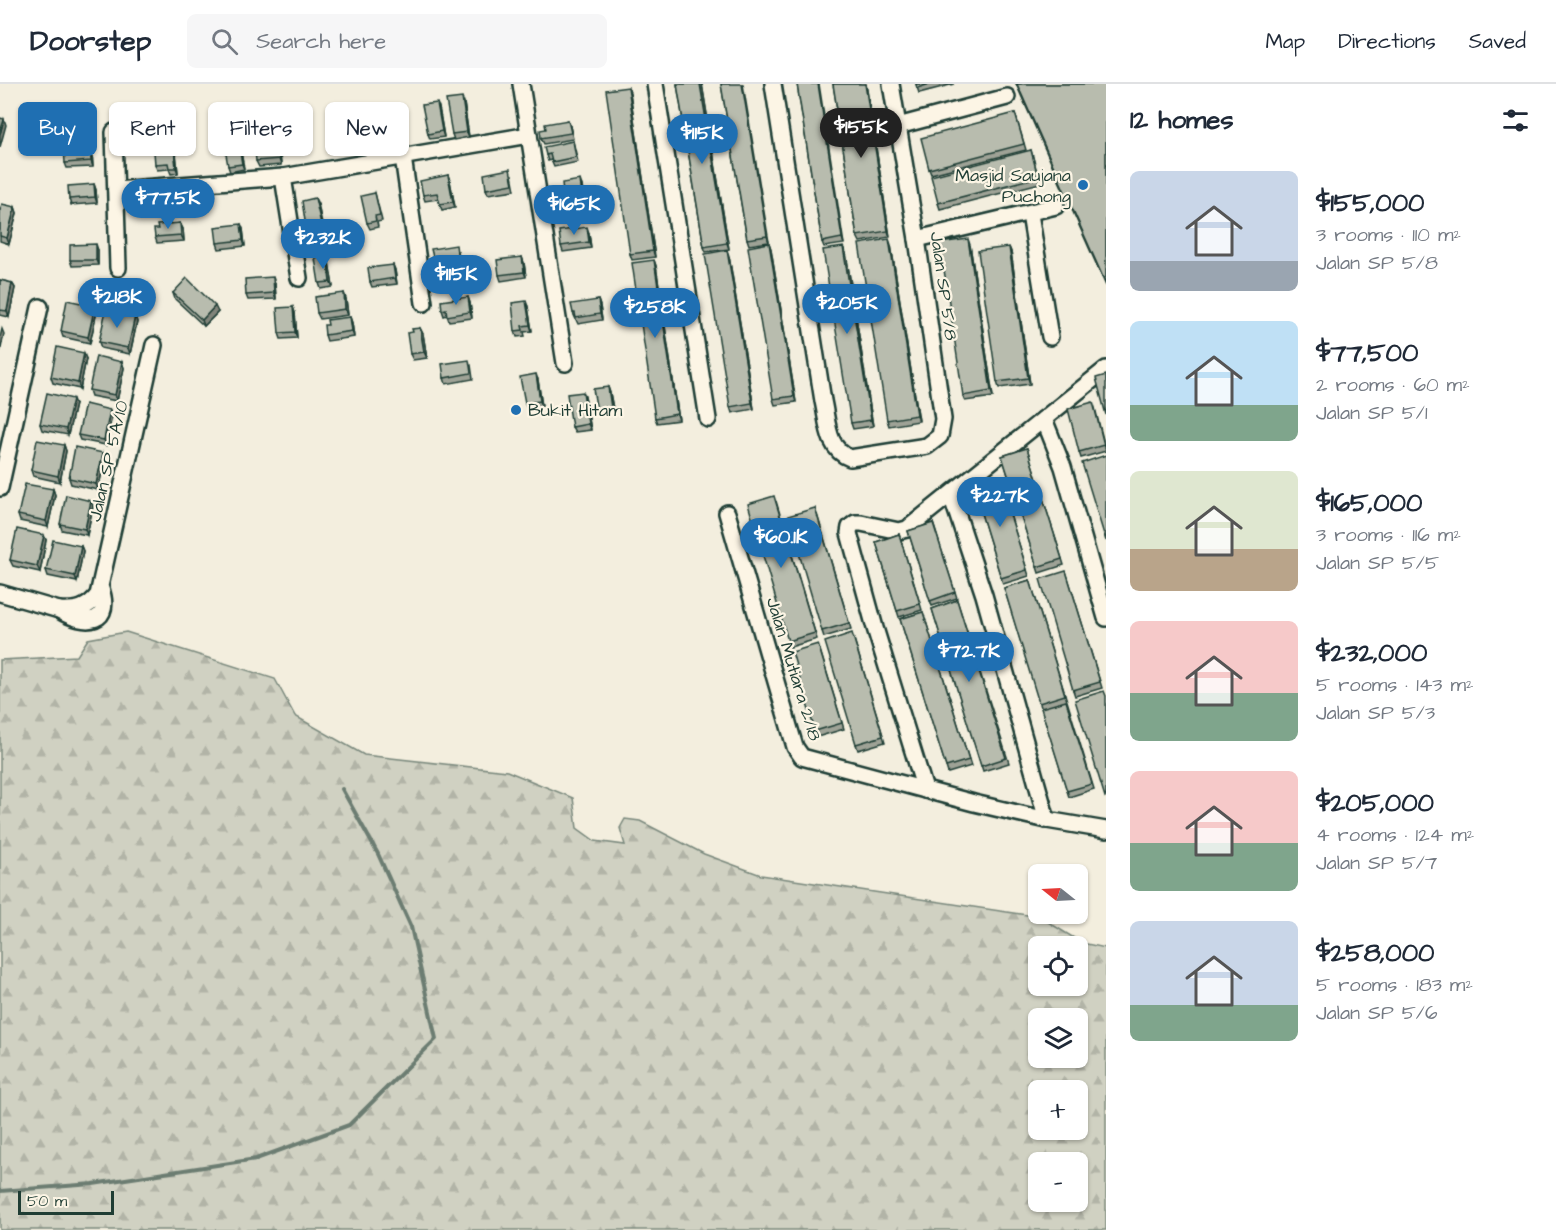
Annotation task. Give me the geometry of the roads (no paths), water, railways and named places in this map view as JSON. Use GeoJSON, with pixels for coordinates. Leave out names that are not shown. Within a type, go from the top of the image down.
{"type":"FeatureCollection","features":[{"type":"Feature","properties":{"kind":"street"},"geometry":{"type":"LineString","coordinates":[[521,84],[565,363]]}},
{"type":"Feature","properties":{"kind":"street"},"geometry":{"type":"LineString","coordinates":[[655,84],[708,419]]}},
{"type":"Feature","properties":{"kind":"street","name":"Jalan SP 5/8"},"geometry":{"type":"LineString","coordinates":[[773,84],[821,390],[833,445],[839,454],[850,458],[927,446],[940,436],[944,419],[891,84]]}},
{"type":"Feature","properties":{"kind":"street"},"geometry":{"type":"LineString","coordinates":[[898,126],[1007,97]]}},
{"type":"Feature","properties":{"kind":"street"},"geometry":{"type":"LineString","coordinates":[[116,190],[283,177],[529,135]]}},
{"type":"Feature","properties":{"kind":"street"},"geometry":{"type":"LineString","coordinates":[[115,156],[118,267]]}},
{"type":"Feature","properties":{"kind":"street"},"geometry":{"type":"LineString","coordinates":[[403,158],[424,303]]}},
{"type":"Feature","properties":{"kind":"street"},"geometry":{"type":"LineString","coordinates":[[283,177],[299,279]]}},
{"type":"Feature","properties":{"kind":"street"},"geometry":{"type":"LineString","coordinates":[[917,239],[1056,206]]}},
{"type":"Feature","properties":{"kind":"street"},"geometry":{"type":"LineString","coordinates":[[1030,214],[1050,337]]}},
{"type":"Feature","properties":{"kind":"street"},"geometry":{"type":"LineString","coordinates":[[0,488],[40,307]]}},
{"type":"Feature","properties":{"kind":"street","name":"Jalan SP 5A/10"},"geometry":{"type":"LineString","coordinates":[[0,593],[59,610],[79,619],[92,621],[102,610],[104,597],[100,586],[154,345]]}},
{"type":"Feature","properties":{"kind":"street"},"geometry":{"type":"LineString","coordinates":[[1106,369],[907,530],[899,531],[855,523],[850,526],[849,533],[875,628],[925,790],[1047,820],[1106,830]]}},
{"type":"Feature","properties":{"kind":"street"},"geometry":{"type":"LineString","coordinates":[[1044,419],[1063,467],[1106,618]]}},
{"type":"Feature","properties":{"kind":"street"},"geometry":{"type":"LineString","coordinates":[[951,495],[984,595],[1047,820]]}},
{"type":"Feature","properties":{"kind":"street","name":"Jalan Mutiara 2/18"},"geometry":{"type":"LineString","coordinates":[[727,513],[795,747],[802,757],[925,790]]}},
{"type":"Feature","properties":{"kind":"waterway"},"geometry":{"type":"LineString","coordinates":[[0,1191],[93,1184],[256,1159],[349,1125],[436,1039],[411,927],[378,854],[342,789]]}},
{"type":"Feature","properties":{"kind":"place","name":"Masjid Saujana Puchong"},"geometry":{"type":"Point","coordinates":[1083,185]}},
{"type":"Feature","properties":{"kind":"place","name":"Bukit Hitam"},"geometry":{"type":"Point","coordinates":[516,410]}}]}
